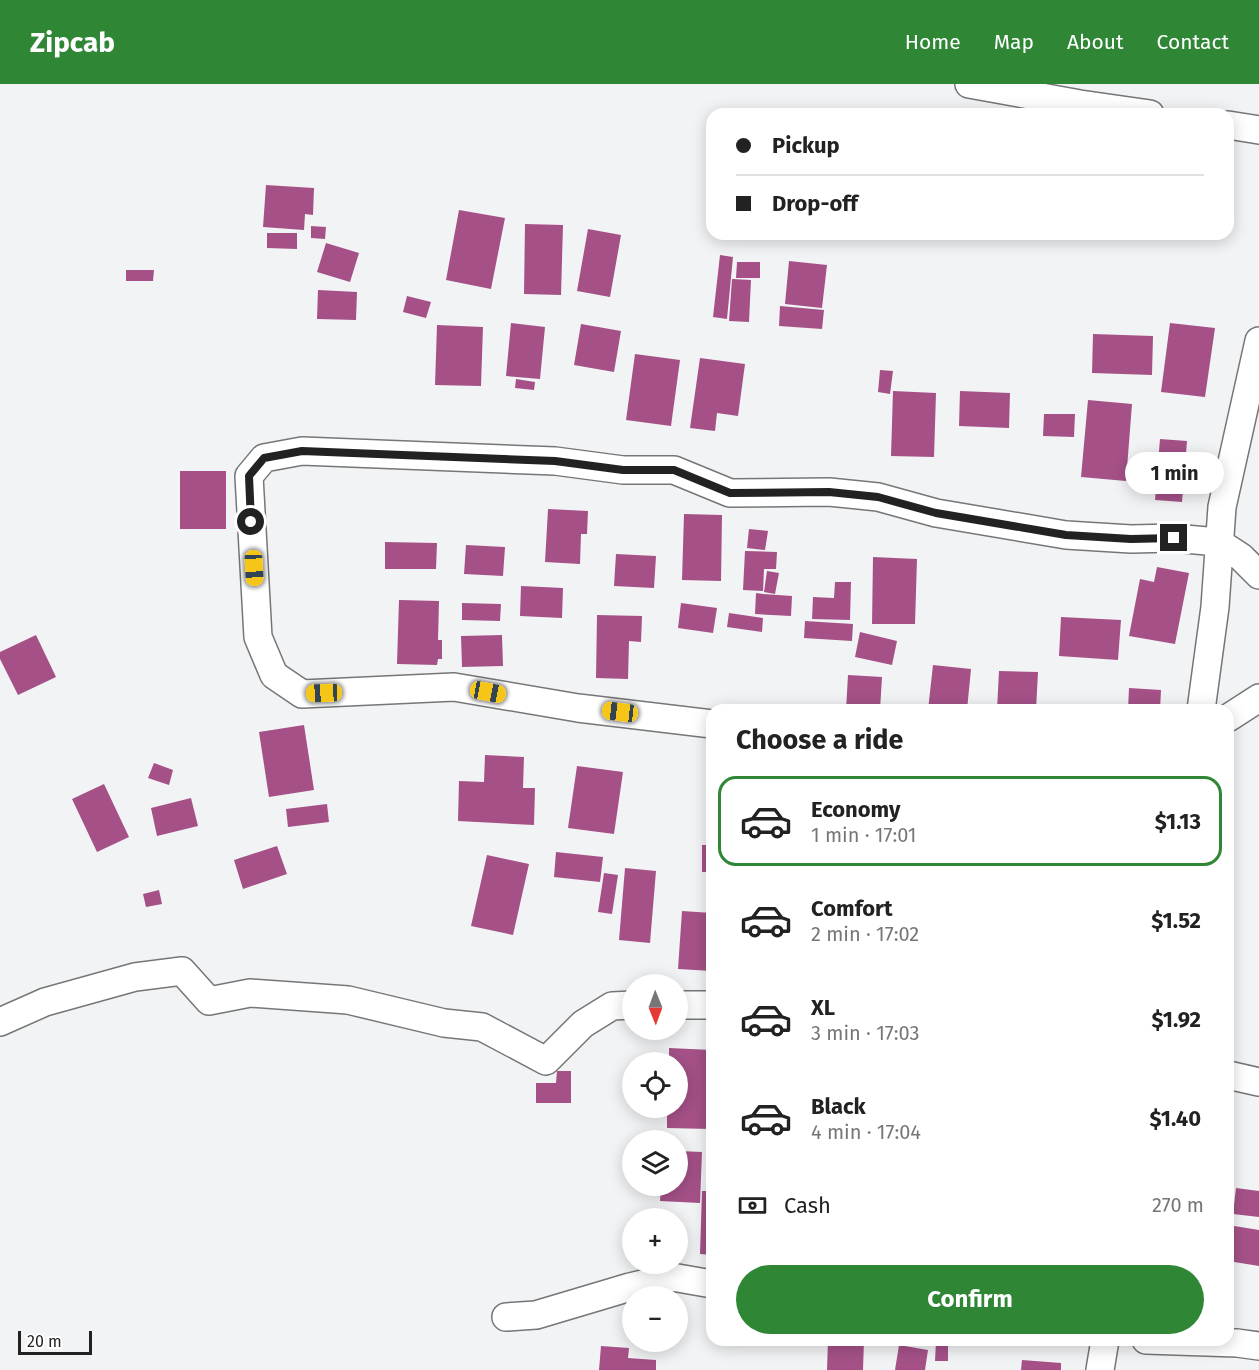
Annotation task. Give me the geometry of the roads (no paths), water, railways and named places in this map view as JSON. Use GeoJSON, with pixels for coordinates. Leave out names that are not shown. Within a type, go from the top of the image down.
{"type":"FeatureCollection","features":[{"type":"Feature","properties":{"kind":"street"},"geometry":{"type":"LineString","coordinates":[[969,84],[1082,94],[1130,108]]}},
{"type":"Feature","properties":{"kind":"street"},"geometry":{"type":"LineString","coordinates":[[1234,126],[1259,130]]}},
{"type":"Feature","properties":{"kind":"street"},"geometry":{"type":"LineString","coordinates":[[1202,704],[1215,607],[1222,507],[1259,341]]}},
{"type":"Feature","properties":{"kind":"street"},"geometry":{"type":"LineString","coordinates":[[706,723],[578,708],[454,687],[302,694],[274,675],[258,637],[249,476],[264,458],[302,451],[555,461],[623,470],[674,470],[730,493],[829,492],[878,497],[947,515],[1066,535],[1131,539],[1174,538],[1218,542],[1241,557],[1259,575]]}},
{"type":"Feature","properties":{"kind":"street"},"geometry":{"type":"LineString","coordinates":[[1234,714],[1259,698]]}},
{"type":"Feature","properties":{"kind":"street"},"geometry":{"type":"LineString","coordinates":[[0,1022],[45,1002],[135,977],[182,971],[210,1001],[250,993],[348,1000],[444,1023],[482,1027],[546,1061],[583,1024],[612,1006],[622,1006]]}},
{"type":"Feature","properties":{"kind":"street"},"geometry":{"type":"LineString","coordinates":[[688,1005],[706,1005]]}},
{"type":"Feature","properties":{"kind":"street"},"geometry":{"type":"LineString","coordinates":[[1234,1076],[1259,1082]]}},
{"type":"Feature","properties":{"kind":"street"},"geometry":{"type":"LineString","coordinates":[[506,1317],[536,1315],[672,1277],[706,1283]]}},
{"type":"Feature","properties":{"kind":"street"},"geometry":{"type":"LineString","coordinates":[[1234,1343],[1259,1346]]}},
{"type":"Feature","properties":{"kind":"street"},"geometry":{"type":"LineString","coordinates":[[1100,1370],[1104,1346]]}}]}
